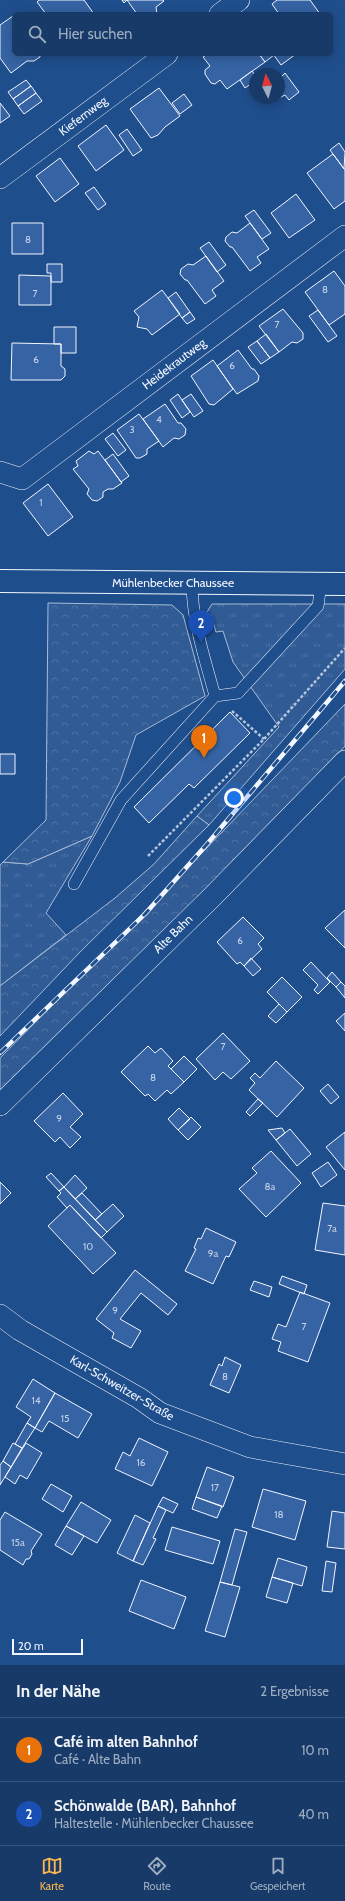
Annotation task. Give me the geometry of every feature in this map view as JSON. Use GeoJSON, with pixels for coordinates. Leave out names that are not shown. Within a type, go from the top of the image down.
{"type":"FeatureCollection","features":[{"type":"Feature","properties":{"kind":"main road","name":"Mühlenbecker Chaussee"},"geometry":{"type":"LineString","coordinates":[[0,581],[345,584]]}},
{"type":"Feature","properties":{"kind":"street"},"geometry":{"type":"LineString","coordinates":[[223,12],[239,0]]}},
{"type":"Feature","properties":{"kind":"street","name":"Kiefernweg"},"geometry":{"type":"LineString","coordinates":[[0,178],[164,56]]}},
{"type":"Feature","properties":{"kind":"street","name":"Heidekrautweg"},"geometry":{"type":"LineString","coordinates":[[0,472],[22,479],[345,236]]}},
{"type":"Feature","properties":{"kind":"street","name":"Alte Bahn"},"geometry":{"type":"LineString","coordinates":[[0,1105],[212,897],[345,761]]}},
{"type":"Feature","properties":{"kind":"street","name":"Karl-Schweitzer-Straße"},"geometry":{"type":"LineString","coordinates":[[0,1315],[20,1330],[139,1398],[160,1413],[250,1447],[345,1464]]}},
{"type":"Feature","properties":{"kind":"lane"},"geometry":{"type":"LineString","coordinates":[[192,582],[192,600],[201,643],[215,696]]}},
{"type":"Feature","properties":{"kind":"lane"},"geometry":{"type":"LineString","coordinates":[[74,884],[121,800],[215,696],[238,693],[318,606],[321,584]]}},
{"type":"Feature","properties":{"kind":"path"},"geometry":{"type":"LineString","coordinates":[[148,856],[264,739],[345,648]]}},
{"type":"Feature","properties":{"kind":"path"},"geometry":{"type":"LineString","coordinates":[[215,696],[264,739]]}},
{"type":"Feature","properties":{"kind":"green space"},"geometry":{"type":"Polygon","coordinates":[[[48,603],[172,605],[183,615],[205,696],[136,735],[120,782],[92,836],[28,864],[3,862],[46,820],[48,603]]]}},
{"type":"Feature","properties":{"kind":"green space"},"geometry":{"type":"Polygon","coordinates":[[[212,604],[345,604],[345,669],[209,825],[197,816],[279,727],[233,662],[223,631],[216,632],[211,615],[205,615],[212,604]]]}},
{"type":"Feature","properties":{"kind":"green space"},"geometry":{"type":"Polygon","coordinates":[[[345,704],[345,746],[234,870],[0,1098],[0,1058],[200,855],[345,704]]]}},
{"type":"Feature","properties":{"kind":"green space"},"geometry":{"type":"Polygon","coordinates":[[[197,816],[209,825],[82,950],[0,1036],[0,986],[115,898],[154,864],[197,816]]]}},
{"type":"Feature","properties":{"kind":"green space"},"geometry":{"type":"Polygon","coordinates":[[[92,836],[46,913],[66,935],[0,986],[0,865],[3,862],[28,864],[92,836]]]}},
{"type":"Feature","properties":{"kind":"building"},"geometry":{"type":"Polygon","coordinates":[[[39,0],[84,0],[93,12],[44,12],[37,2],[39,0]]]}},
{"type":"Feature","properties":{"kind":"building"},"geometry":{"type":"Polygon","coordinates":[[[127,0],[164,1],[156,7],[157,12],[136,12],[127,0]]]}},
{"type":"Feature","properties":{"kind":"building"},"geometry":{"type":"Polygon","coordinates":[[[277,0],[310,0],[319,12],[278,12],[272,4],[277,0]]]}},
{"type":"Feature","properties":{"kind":"building"},"geometry":{"type":"Polygon","coordinates":[[[12,17],[12,56],[40,57],[34,61],[27,61],[11,73],[0,58],[0,25],[12,17]]]}},
{"type":"Feature","properties":{"kind":"building"},"geometry":{"type":"Polygon","coordinates":[[[260,56],[265,62],[257,68],[249,68],[249,73],[227,89],[220,80],[215,84],[211,83],[205,74],[205,70],[210,66],[203,57],[260,56]]]}},
{"type":"Feature","properties":{"kind":"building"},"geometry":{"type":"Polygon","coordinates":[[[260,56],[273,56],[265,62],[260,56]]]}},
{"type":"Feature","properties":{"kind":"building"},"geometry":{"type":"Polygon","coordinates":[[[274,56],[293,56],[281,65],[274,56]]]}},
{"type":"Feature","properties":{"kind":"building"},"geometry":{"type":"Polygon","coordinates":[[[249,73],[249,85],[245,88],[240,80],[249,73]]]}},
{"type":"Feature","properties":{"kind":"building"},"geometry":{"type":"Polygon","coordinates":[[[285,73],[299,92],[289,100],[285,95],[285,73]]]}},
{"type":"Feature","properties":{"kind":"building"},"geometry":{"type":"Polygon","coordinates":[[[26,80],[31,86],[13,99],[8,92],[26,80]]]}},
{"type":"Feature","properties":{"kind":"building"},"geometry":{"type":"Polygon","coordinates":[[[31,86],[36,93],[18,106],[13,99],[31,86]]]}},
{"type":"Feature","properties":{"kind":"building"},"geometry":{"type":"Polygon","coordinates":[[[159,88],[180,116],[165,127],[158,135],[151,138],[130,109],[159,88]]]}},
{"type":"Feature","properties":{"kind":"building"},"geometry":{"type":"Polygon","coordinates":[[[36,93],[42,101],[24,114],[18,106],[36,93]]]}},
{"type":"Feature","properties":{"kind":"building"},"geometry":{"type":"Polygon","coordinates":[[[184,94],[192,105],[180,114],[172,103],[184,94]]]}},
{"type":"Feature","properties":{"kind":"building"},"geometry":{"type":"Polygon","coordinates":[[[0,103],[10,116],[0,123],[0,103]]]}},
{"type":"Feature","properties":{"kind":"building"},"geometry":{"type":"Polygon","coordinates":[[[106,125],[124,150],[96,171],[78,146],[106,125]]]}},
{"type":"Feature","properties":{"kind":"building"},"geometry":{"type":"Polygon","coordinates":[[[127,129],[142,150],[133,156],[119,135],[127,129]]]}},
{"type":"Feature","properties":{"kind":"building"},"geometry":{"type":"Polygon","coordinates":[[[339,143],[345,152],[344,169],[330,150],[339,143]]]}},
{"type":"Feature","properties":{"kind":"building"},"geometry":{"type":"Polygon","coordinates":[[[333,154],[345,170],[345,201],[334,209],[307,173],[333,154]]]}},
{"type":"Feature","properties":{"kind":"building"},"geometry":{"type":"Polygon","coordinates":[[[60,158],[79,184],[55,202],[36,176],[60,158]]]}},
{"type":"Feature","properties":{"kind":"building"},"geometry":{"type":"Polygon","coordinates":[[[94,187],[106,204],[98,210],[85,193],[94,187]]]}},
{"type":"Feature","properties":{"kind":"building"},"geometry":{"type":"Polygon","coordinates":[[[296,194],[315,220],[289,238],[271,213],[296,194]]]}},
{"type":"Feature","properties":{"kind":"building"},"geometry":{"type":"Polygon","coordinates":[[[254,210],[271,233],[262,239],[245,216],[254,210]]]}},
{"type":"Feature","properties":{"kind":"building"},"geometry":{"type":"Polygon","coordinates":[[[12,223],[43,223],[43,254],[12,254],[12,223]]]}},
{"type":"Feature","properties":{"kind":"building"},"geometry":{"type":"Polygon","coordinates":[[[250,223],[269,249],[257,257],[261,263],[250,271],[232,247],[230,247],[225,241],[226,237],[232,232],[237,233],[250,223]]]}},
{"type":"Feature","properties":{"kind":"building"},"geometry":{"type":"Polygon","coordinates":[[[209,242],[226,265],[217,272],[200,248],[209,242]]]}},
{"type":"Feature","properties":{"kind":"building"},"geometry":{"type":"Polygon","coordinates":[[[206,256],[224,281],[212,290],[216,296],[205,304],[187,280],[185,280],[180,274],[181,269],[188,264],[193,265],[206,256]]]}},
{"type":"Feature","properties":{"kind":"building"},"geometry":{"type":"Polygon","coordinates":[[[47,264],[62,264],[62,282],[51,282],[51,273],[47,273],[47,264]]]}},
{"type":"Feature","properties":{"kind":"building"},"geometry":{"type":"Polygon","coordinates":[[[334,271],[345,286],[345,314],[329,325],[305,292],[334,271]]]}},
{"type":"Feature","properties":{"kind":"building"},"geometry":{"type":"Polygon","coordinates":[[[19,275],[51,276],[51,305],[19,305],[19,275]]]}},
{"type":"Feature","properties":{"kind":"building"},"geometry":{"type":"Polygon","coordinates":[[[162,290],[180,314],[152,335],[147,329],[137,327],[139,317],[134,311],[162,290]]]}},
{"type":"Feature","properties":{"kind":"building"},"geometry":{"type":"Polygon","coordinates":[[[176,292],[190,312],[182,318],[168,298],[176,292]]]}},
{"type":"Feature","properties":{"kind":"building"},"geometry":{"type":"Polygon","coordinates":[[[283,309],[303,333],[303,339],[297,343],[292,342],[279,352],[259,326],[283,309]]]}},
{"type":"Feature","properties":{"kind":"building"},"geometry":{"type":"Polygon","coordinates":[[[318,310],[337,336],[328,342],[309,316],[318,310]]]}},
{"type":"Feature","properties":{"kind":"building"},"geometry":{"type":"Polygon","coordinates":[[[190,312],[195,319],[187,324],[182,318],[190,312]]]}},
{"type":"Feature","properties":{"kind":"building"},"geometry":{"type":"Polygon","coordinates":[[[54,327],[76,327],[76,353],[61,353],[61,344],[54,344],[54,327]]]}},
{"type":"Feature","properties":{"kind":"building"},"geometry":{"type":"Polygon","coordinates":[[[266,334],[279,352],[270,358],[257,341],[266,334]]]}},
{"type":"Feature","properties":{"kind":"building"},"geometry":{"type":"Polygon","coordinates":[[[257,341],[270,358],[261,364],[248,347],[257,341]]]}},
{"type":"Feature","properties":{"kind":"building"},"geometry":{"type":"Polygon","coordinates":[[[12,343],[61,344],[61,366],[65,369],[65,376],[61,380],[11,380],[12,343]]]}},
{"type":"Feature","properties":{"kind":"building"},"geometry":{"type":"Polygon","coordinates":[[[238,350],[259,376],[258,381],[237,394],[217,366],[238,350]]]}},
{"type":"Feature","properties":{"kind":"building"},"geometry":{"type":"Polygon","coordinates":[[[213,360],[233,389],[214,405],[209,404],[191,376],[213,360]]]}},
{"type":"Feature","properties":{"kind":"building"},"geometry":{"type":"Polygon","coordinates":[[[178,394],[190,412],[182,418],[170,400],[178,394]]]}},
{"type":"Feature","properties":{"kind":"building"},"geometry":{"type":"Polygon","coordinates":[[[191,394],[203,411],[194,417],[182,400],[191,394]]]}},
{"type":"Feature","properties":{"kind":"building"},"geometry":{"type":"Polygon","coordinates":[[[165,404],[178,423],[181,423],[186,429],[185,435],[179,439],[174,438],[163,447],[143,419],[165,404]]]}},
{"type":"Feature","properties":{"kind":"building"},"geometry":{"type":"Polygon","coordinates":[[[139,414],[159,441],[147,449],[147,454],[140,458],[136,458],[117,430],[139,414]]]}},
{"type":"Feature","properties":{"kind":"building"},"geometry":{"type":"Polygon","coordinates":[[[113,433],[126,450],[118,456],[105,439],[113,433]]]}},
{"type":"Feature","properties":{"kind":"building"},"geometry":{"type":"Polygon","coordinates":[[[89,451],[94,454],[98,451],[122,483],[113,489],[108,489],[103,492],[103,497],[97,501],[92,500],[87,494],[89,489],[73,469],[78,466],[76,461],[89,451]]]}},
{"type":"Feature","properties":{"kind":"building"},"geometry":{"type":"Polygon","coordinates":[[[113,454],[129,476],[121,482],[105,460],[113,454]]]}},
{"type":"Feature","properties":{"kind":"building"},"geometry":{"type":"Polygon","coordinates":[[[48,484],[73,517],[48,536],[23,503],[48,484]]]}},
{"type":"Feature","properties":{"kind":"building"},"geometry":{"type":"Polygon","coordinates":[[[230,712],[250,733],[194,788],[189,784],[149,823],[134,807],[230,712]]]}},
{"type":"Feature","properties":{"kind":"building"},"geometry":{"type":"Polygon","coordinates":[[[0,754],[15,754],[15,774],[0,774],[0,754]]]}},
{"type":"Feature","properties":{"kind":"building"},"geometry":{"type":"Polygon","coordinates":[[[345,910],[345,948],[325,928],[345,910]]]}},
{"type":"Feature","properties":{"kind":"building"},"geometry":{"type":"Polygon","coordinates":[[[243,917],[264,938],[258,944],[262,949],[244,966],[240,962],[237,964],[217,942],[243,917]]]}},
{"type":"Feature","properties":{"kind":"building"},"geometry":{"type":"Polygon","coordinates":[[[251,958],[261,969],[253,976],[244,966],[251,958]]]}},
{"type":"Feature","properties":{"kind":"building"},"geometry":{"type":"Polygon","coordinates":[[[311,962],[330,982],[318,994],[314,990],[318,985],[303,970],[311,962]]]}},
{"type":"Feature","properties":{"kind":"building"},"geometry":{"type":"Polygon","coordinates":[[[332,972],[341,982],[336,987],[327,978],[332,972]]]}},
{"type":"Feature","properties":{"kind":"building"},"geometry":{"type":"Polygon","coordinates":[[[282,977],[302,997],[287,1012],[267,992],[282,977]]]}},
{"type":"Feature","properties":{"kind":"building"},"geometry":{"type":"Polygon","coordinates":[[[341,982],[345,986],[345,998],[336,987],[341,982]]]}},
{"type":"Feature","properties":{"kind":"building"},"geometry":{"type":"Polygon","coordinates":[[[279,1004],[287,1012],[276,1023],[268,1016],[279,1004]]]}},
{"type":"Feature","properties":{"kind":"building"},"geometry":{"type":"Polygon","coordinates":[[[345,1013],[345,1031],[336,1021],[345,1013]]]}},
{"type":"Feature","properties":{"kind":"building"},"geometry":{"type":"Polygon","coordinates":[[[223,1033],[250,1061],[231,1079],[223,1072],[215,1080],[196,1059],[223,1033]]]}},
{"type":"Feature","properties":{"kind":"building"},"geometry":{"type":"Polygon","coordinates":[[[148,1046],[155,1053],[161,1048],[173,1061],[168,1066],[184,1082],[171,1094],[167,1090],[155,1101],[148,1094],[145,1096],[121,1072],[148,1046]]]}},
{"type":"Feature","properties":{"kind":"building"},"geometry":{"type":"Polygon","coordinates":[[[184,1056],[197,1069],[184,1082],[171,1069],[184,1056]]]}},
{"type":"Feature","properties":{"kind":"building"},"geometry":{"type":"Polygon","coordinates":[[[276,1061],[304,1088],[277,1117],[249,1090],[255,1083],[250,1078],[255,1073],[260,1078],[276,1061]]]}},
{"type":"Feature","properties":{"kind":"building"},"geometry":{"type":"Polygon","coordinates":[[[328,1084],[339,1097],[331,1104],[320,1091],[328,1084]]]}},
{"type":"Feature","properties":{"kind":"building"},"geometry":{"type":"Polygon","coordinates":[[[63,1093],[83,1114],[70,1127],[81,1137],[70,1148],[60,1137],[55,1142],[34,1121],[63,1093]]]}},
{"type":"Feature","properties":{"kind":"building"},"geometry":{"type":"Polygon","coordinates":[[[258,1099],[263,1103],[250,1116],[246,1112],[258,1099]]]}},
{"type":"Feature","properties":{"kind":"building"},"geometry":{"type":"Polygon","coordinates":[[[179,1108],[190,1119],[178,1130],[168,1119],[179,1108]]]}},
{"type":"Feature","properties":{"kind":"building"},"geometry":{"type":"Polygon","coordinates":[[[191,1117],[201,1127],[188,1140],[178,1130],[191,1117]]]}},
{"type":"Feature","properties":{"kind":"building"},"geometry":{"type":"Polygon","coordinates":[[[282,1128],[285,1133],[276,1140],[268,1130],[282,1128]]]}},
{"type":"Feature","properties":{"kind":"building"},"geometry":{"type":"Polygon","coordinates":[[[290,1129],[311,1154],[297,1166],[276,1140],[290,1129]]]}},
{"type":"Feature","properties":{"kind":"building"},"geometry":{"type":"Polygon","coordinates":[[[345,1132],[345,1170],[326,1147],[345,1132]]]}},
{"type":"Feature","properties":{"kind":"building"},"geometry":{"type":"Polygon","coordinates":[[[271,1151],[301,1183],[266,1217],[239,1189],[257,1173],[252,1168],[271,1151]]]}},
{"type":"Feature","properties":{"kind":"building"},"geometry":{"type":"Polygon","coordinates":[[[328,1162],[337,1175],[321,1187],[312,1173],[328,1162]]]}},
{"type":"Feature","properties":{"kind":"building"},"geometry":{"type":"Polygon","coordinates":[[[51,1173],[64,1187],[59,1191],[46,1177],[51,1173]]]}},
{"type":"Feature","properties":{"kind":"building"},"geometry":{"type":"Polygon","coordinates":[[[75,1175],[87,1188],[75,1199],[64,1187],[75,1175]]]}},
{"type":"Feature","properties":{"kind":"building"},"geometry":{"type":"Polygon","coordinates":[[[0,1182],[11,1193],[0,1204],[0,1182]]]}},
{"type":"Feature","properties":{"kind":"building"},"geometry":{"type":"Polygon","coordinates":[[[64,1187],[107,1232],[101,1238],[70,1205],[67,1208],[57,1197],[61,1193],[59,1191],[64,1187]]]}},
{"type":"Feature","properties":{"kind":"building"},"geometry":{"type":"Polygon","coordinates":[[[82,1193],[102,1214],[95,1220],[75,1199],[82,1193]]]}},
{"type":"Feature","properties":{"kind":"building"},"geometry":{"type":"Polygon","coordinates":[[[323,1203],[345,1206],[345,1255],[315,1250],[323,1203]]]}},
{"type":"Feature","properties":{"kind":"building"},"geometry":{"type":"Polygon","coordinates":[[[113,1204],[124,1216],[107,1232],[95,1220],[113,1204]]]}},
{"type":"Feature","properties":{"kind":"building"},"geometry":{"type":"Polygon","coordinates":[[[70,1205],[116,1253],[93,1274],[48,1226],[70,1205]]]}},
{"type":"Feature","properties":{"kind":"building"},"geometry":{"type":"Polygon","coordinates":[[[206,1228],[236,1242],[229,1257],[226,1256],[213,1284],[185,1271],[196,1249],[194,1248],[198,1238],[201,1239],[206,1228]]]}},
{"type":"Feature","properties":{"kind":"building"},"geometry":{"type":"Polygon","coordinates":[[[135,1270],[177,1304],[168,1315],[141,1293],[120,1319],[141,1331],[131,1348],[112,1338],[114,1333],[96,1319],[135,1270]]]}},
{"type":"Feature","properties":{"kind":"building"},"geometry":{"type":"Polygon","coordinates":[[[282,1276],[307,1285],[304,1294],[279,1284],[282,1276]]]}},
{"type":"Feature","properties":{"kind":"building"},"geometry":{"type":"Polygon","coordinates":[[[254,1281],[272,1287],[269,1297],[250,1290],[254,1281]]]}},
{"type":"Feature","properties":{"kind":"building"},"geometry":{"type":"Polygon","coordinates":[[[300,1292],[330,1303],[308,1362],[278,1351],[281,1342],[272,1339],[278,1324],[286,1327],[300,1292]]]}},
{"type":"Feature","properties":{"kind":"building"},"geometry":{"type":"Polygon","coordinates":[[[225,1357],[241,1365],[229,1393],[210,1385],[219,1364],[222,1366],[225,1357]]]}},
{"type":"Feature","properties":{"kind":"building"},"geometry":{"type":"Polygon","coordinates":[[[33,1379],[55,1393],[35,1428],[27,1423],[31,1417],[16,1407],[33,1379]]]}},
{"type":"Feature","properties":{"kind":"building"},"geometry":{"type":"Polygon","coordinates":[[[55,1393],[92,1414],[78,1438],[49,1421],[42,1432],[35,1428],[55,1393]]]}},
{"type":"Feature","properties":{"kind":"building"},"geometry":{"type":"Polygon","coordinates":[[[27,1423],[35,1428],[22,1448],[15,1444],[27,1423]]]}},
{"type":"Feature","properties":{"kind":"building"},"geometry":{"type":"Polygon","coordinates":[[[139,1438],[168,1452],[152,1486],[115,1469],[123,1452],[130,1456],[139,1438]]]}},
{"type":"Feature","properties":{"kind":"building"},"geometry":{"type":"Polygon","coordinates":[[[13,1443],[22,1448],[11,1467],[3,1461],[13,1443]]]}},
{"type":"Feature","properties":{"kind":"building"},"geometry":{"type":"Polygon","coordinates":[[[26,1443],[42,1453],[27,1479],[20,1475],[15,1484],[5,1477],[26,1443]]]}},
{"type":"Feature","properties":{"kind":"building"},"geometry":{"type":"Polygon","coordinates":[[[3,1461],[11,1467],[0,1485],[0,1465],[3,1461]]]}},
{"type":"Feature","properties":{"kind":"building"},"geometry":{"type":"Polygon","coordinates":[[[207,1467],[234,1477],[223,1507],[196,1497],[207,1467]]]}},
{"type":"Feature","properties":{"kind":"building"},"geometry":{"type":"Polygon","coordinates":[[[51,1484],[72,1496],[63,1512],[42,1499],[51,1484]]]}},
{"type":"Feature","properties":{"kind":"building"},"geometry":{"type":"Polygon","coordinates":[[[263,1489],[306,1501],[295,1540],[252,1527],[263,1489]]]}},
{"type":"Feature","properties":{"kind":"building"},"geometry":{"type":"Polygon","coordinates":[[[163,1497],[178,1504],[173,1513],[158,1506],[163,1497]]]}},
{"type":"Feature","properties":{"kind":"building"},"geometry":{"type":"Polygon","coordinates":[[[196,1497],[222,1506],[217,1518],[192,1509],[196,1497]]]}},
{"type":"Feature","properties":{"kind":"building"},"geometry":{"type":"Polygon","coordinates":[[[81,1502],[111,1520],[97,1543],[66,1526],[81,1502]]]}},
{"type":"Feature","properties":{"kind":"building"},"geometry":{"type":"Polygon","coordinates":[[[158,1506],[166,1510],[153,1538],[156,1539],[143,1565],[133,1561],[158,1506]]]}},
{"type":"Feature","properties":{"kind":"building"},"geometry":{"type":"Polygon","coordinates":[[[332,1511],[345,1513],[345,1549],[327,1547],[332,1511]]]}},
{"type":"Feature","properties":{"kind":"building"},"geometry":{"type":"Polygon","coordinates":[[[5,1512],[42,1534],[31,1551],[32,1554],[29,1559],[26,1559],[23,1565],[0,1550],[0,1520],[5,1512]]]}},
{"type":"Feature","properties":{"kind":"building"},"geometry":{"type":"Polygon","coordinates":[[[135,1515],[150,1523],[133,1561],[117,1553],[135,1515]]]}},
{"type":"Feature","properties":{"kind":"building"},"geometry":{"type":"Polygon","coordinates":[[[66,1526],[84,1536],[72,1555],[55,1545],[66,1526]]]}},
{"type":"Feature","properties":{"kind":"building"},"geometry":{"type":"Polygon","coordinates":[[[172,1527],[220,1541],[213,1564],[165,1550],[172,1527]]]}},
{"type":"Feature","properties":{"kind":"building"},"geometry":{"type":"Polygon","coordinates":[[[235,1529],[247,1532],[232,1585],[220,1582],[235,1529]]]}},
{"type":"Feature","properties":{"kind":"building"},"geometry":{"type":"Polygon","coordinates":[[[278,1558],[307,1567],[302,1586],[272,1577],[278,1558]]]}},
{"type":"Feature","properties":{"kind":"building"},"geometry":{"type":"Polygon","coordinates":[[[326,1561],[336,1563],[332,1592],[322,1591],[326,1561]]]}},
{"type":"Feature","properties":{"kind":"building"},"geometry":{"type":"Polygon","coordinates":[[[272,1577],[293,1583],[287,1603],[266,1597],[272,1577]]]}},
{"type":"Feature","properties":{"kind":"building"},"geometry":{"type":"Polygon","coordinates":[[[141,1580],[186,1597],[174,1629],[129,1611],[141,1580]]]}},
{"type":"Feature","properties":{"kind":"building"},"geometry":{"type":"Polygon","coordinates":[[[220,1582],[240,1587],[225,1637],[205,1631],[220,1582]]]}},
{"type":"Feature","properties":{"kind":"railway"},"geometry":{"type":"LineString","coordinates":[[0,1053],[145,914],[208,843],[345,681]]}},
{"type":"Feature","properties":{"kind":"place","name":"Schönwalde (BAR), Bahnhof"},"geometry":{"type":"Point","coordinates":[201,643]}},
{"type":"Feature","properties":{"kind":"place","name":"Café im alten Bahnhof"},"geometry":{"type":"Point","coordinates":[204,758]}}]}
